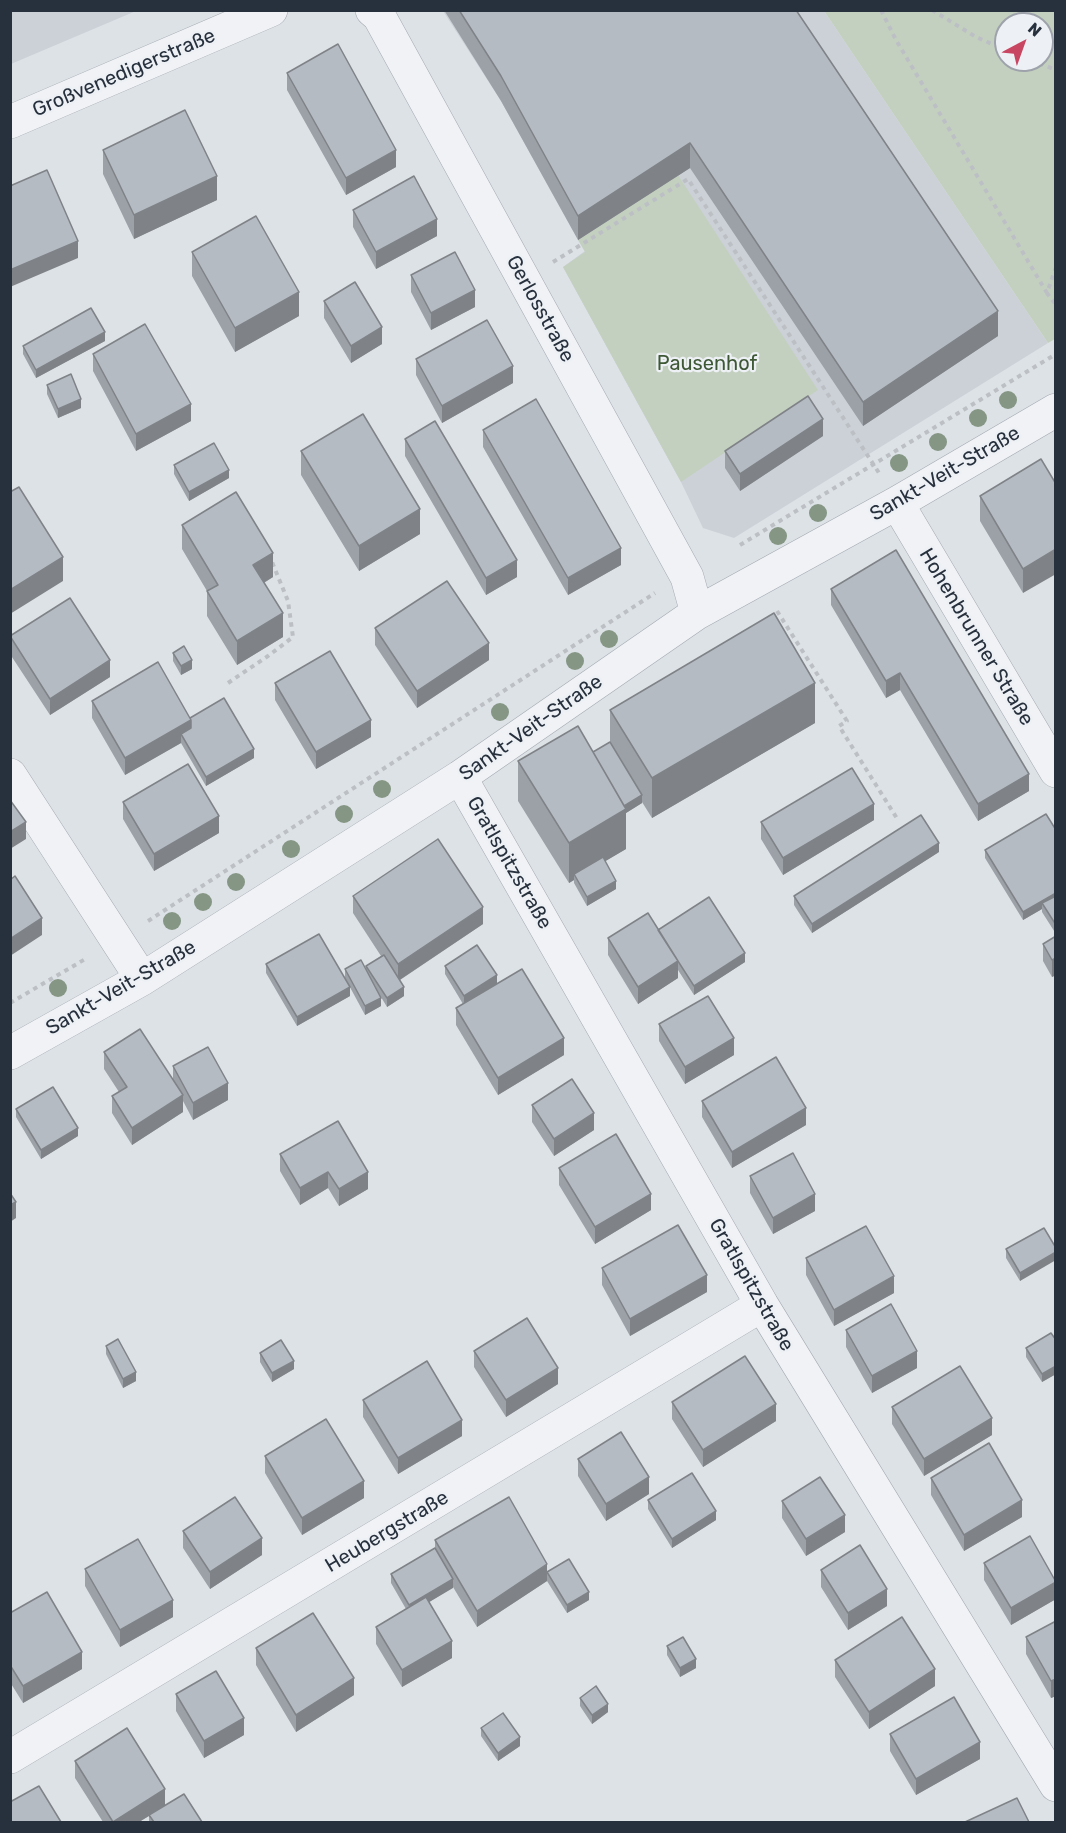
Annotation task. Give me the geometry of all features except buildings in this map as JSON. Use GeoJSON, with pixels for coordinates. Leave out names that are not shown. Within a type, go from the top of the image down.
{"type":"FeatureCollection","features":[{"type":"Feature","properties":{"kind":"street","name":"Großvenedigerstraße"},"geometry":{"type":"LineString","coordinates":[[10,122],[271,10]]}},
{"type":"Feature","properties":{"kind":"street","name":"Gerlosstraße"},"geometry":{"type":"LineString","coordinates":[[372,10],[379,16],[687,578],[697,613]]}},
{"type":"Feature","properties":{"kind":"street","name":"Sankt-Veit-Straße"},"geometry":{"type":"LineString","coordinates":[[10,1053],[141,979],[460,777],[697,613],[897,503],[1056,410]]}},
{"type":"Feature","properties":{"kind":"street","name":"Hohenbrunner Straße"},"geometry":{"type":"LineString","coordinates":[[897,503],[1056,771]]}},
{"type":"Feature","properties":{"kind":"street"},"geometry":{"type":"LineString","coordinates":[[10,774],[141,979]]}},
{"type":"Feature","properties":{"kind":"street","name":"Gratlspitzstraße"},"geometry":{"type":"LineString","coordinates":[[460,777],[762,1305],[1056,1785]]}},
{"type":"Feature","properties":{"kind":"street","name":"Heubergstraße"},"geometry":{"type":"LineString","coordinates":[[10,1757],[762,1305]]}},
{"type":"Feature","properties":{"kind":"path"},"geometry":{"type":"LineString","coordinates":[[881,10],[896,40],[1056,305]]}},
{"type":"Feature","properties":{"kind":"path"},"geometry":{"type":"LineString","coordinates":[[932,10],[976,37],[994,45]]}},
{"type":"Feature","properties":{"kind":"path"},"geometry":{"type":"LineString","coordinates":[[582,245],[688,179],[874,464]]}},
{"type":"Feature","properties":{"kind":"path"},"geometry":{"type":"LineString","coordinates":[[712,217],[719,212]]}},
{"type":"Feature","properties":{"kind":"path"},"geometry":{"type":"LineString","coordinates":[[1047,293],[1056,267]]}},
{"type":"Feature","properties":{"kind":"path"},"geometry":{"type":"LineString","coordinates":[[736,548],[1056,354]]}},
{"type":"Feature","properties":{"kind":"path"},"geometry":{"type":"LineString","coordinates":[[228,682],[292,637],[288,601],[269,554]]}},
{"type":"Feature","properties":{"kind":"path"},"geometry":{"type":"LineString","coordinates":[[10,1003],[117,940],[650,597],[687,578]]}},
{"type":"Feature","properties":{"kind":"path"},"geometry":{"type":"LineString","coordinates":[[774,605],[847,721],[839,726],[898,820]]}},
{"type":"Feature","properties":{"kind":"shaded area"},"geometry":{"type":"Polygon","coordinates":[[[11,10],[136,10],[136,11],[11,64],[11,10]]]}},
{"type":"Feature","properties":{"kind":"shaded area"},"geometry":{"type":"Polygon","coordinates":[[[443,11],[824,11],[1048,343],[734,538],[703,528],[681,482],[563,267],[585,251],[501,101],[443,11]]]}},
{"type":"Feature","properties":{"kind":"green space"},"geometry":{"type":"Polygon","coordinates":[[[824,11],[1055,11],[1055,339],[1048,343],[824,11]]]}},
{"type":"Feature","properties":{"kind":"green space","name":"Pausenhof"},"geometry":{"type":"Polygon","coordinates":[[[678,175],[818,390],[681,482],[563,267],[585,252],[578,240],[678,175]]]}}]}
